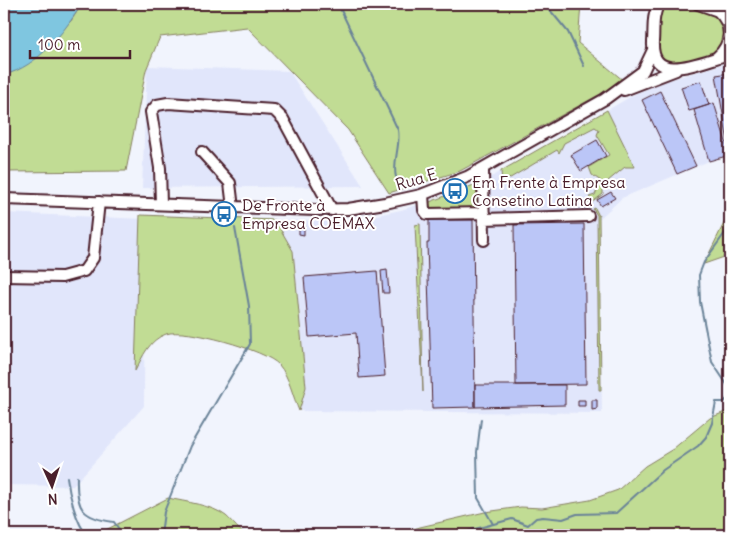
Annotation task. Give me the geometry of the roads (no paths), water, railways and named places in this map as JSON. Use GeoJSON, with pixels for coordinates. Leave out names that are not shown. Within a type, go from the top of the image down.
{"type":"FeatureCollection","features":[{"type":"Feature","properties":{"kind":"street"},"geometry":{"type":"LineString","coordinates":[[698,4],[730,15]]}},
{"type":"Feature","properties":{"kind":"street"},"geometry":{"type":"LineString","coordinates":[[655,7],[653,50],[660,64],[668,68],[678,69]]}},
{"type":"Feature","properties":{"kind":"street"},"geometry":{"type":"LineString","coordinates":[[717,57],[727,45],[729,35],[727,22],[718,11]]}},
{"type":"Feature","properties":{"kind":"street","name":"Rua E"},"geometry":{"type":"LineString","coordinates":[[4,199],[332,210],[376,205],[423,194],[483,170],[605,99],[643,71],[653,50]]}},
{"type":"Feature","properties":{"kind":"street","name":"Rua E"},"geometry":{"type":"LineString","coordinates":[[605,99],[678,69],[730,54]]}},
{"type":"Feature","properties":{"kind":"street"},"geometry":{"type":"LineString","coordinates":[[161,204],[160,168],[151,112],[157,105],[168,103],[274,110],[283,119],[332,210]]}},
{"type":"Feature","properties":{"kind":"street"},"geometry":{"type":"LineString","coordinates":[[202,152],[230,183],[233,208]]}},
{"type":"Feature","properties":{"kind":"street"},"geometry":{"type":"LineString","coordinates":[[483,170],[484,240]]}},
{"type":"Feature","properties":{"kind":"street"},"geometry":{"type":"LineString","coordinates":[[423,194],[424,210],[427,214],[588,216]]}},
{"type":"Feature","properties":{"kind":"street"},"geometry":{"type":"LineString","coordinates":[[4,276],[62,277],[84,271],[93,258],[99,202]]}},
{"type":"Feature","properties":{"kind":"water"},"geometry":{"type":"Polygon","coordinates":[[[4,4],[82,4],[49,47],[17,71],[4,75],[4,4]]]}},
{"type":"Feature","properties":{"kind":"waterway"},"geometry":{"type":"LineString","coordinates":[[338,4],[398,130],[396,177]]}},
{"type":"Feature","properties":{"kind":"waterway"},"geometry":{"type":"LineString","coordinates":[[545,4],[568,32],[584,66]]}},
{"type":"Feature","properties":{"kind":"waterway"},"geometry":{"type":"LineString","coordinates":[[730,226],[704,262],[699,275],[700,302],[712,362],[730,389]]}},
{"type":"Feature","properties":{"kind":"waterway"},"geometry":{"type":"LineString","coordinates":[[161,535],[164,512],[190,446],[250,344],[249,306],[235,228]]}},
{"type":"Feature","properties":{"kind":"waterway"},"geometry":{"type":"LineString","coordinates":[[421,535],[464,532],[512,519],[528,525],[536,518],[543,517],[563,519],[577,514],[616,513],[663,470],[698,446],[706,437],[712,423],[716,402],[724,402],[730,396]]}},
{"type":"Feature","properties":{"kind":"waterway"},"geometry":{"type":"LineString","coordinates":[[481,419],[477,452],[478,498],[493,524]]}},
{"type":"Feature","properties":{"kind":"waterway"},"geometry":{"type":"LineString","coordinates":[[67,477],[76,516],[87,535]]}},
{"type":"Feature","properties":{"kind":"waterway"},"geometry":{"type":"LineString","coordinates":[[77,477],[78,497],[83,510],[95,518],[114,522],[123,535]]}},
{"type":"Feature","properties":{"kind":"place","name":"Em Frente à Empresa Consetino Latina"},"geometry":{"type":"Point","coordinates":[455,191]}},
{"type":"Feature","properties":{"kind":"place","name":"De Fronte à Empresa COEMAX"},"geometry":{"type":"Point","coordinates":[224,214]}}]}
